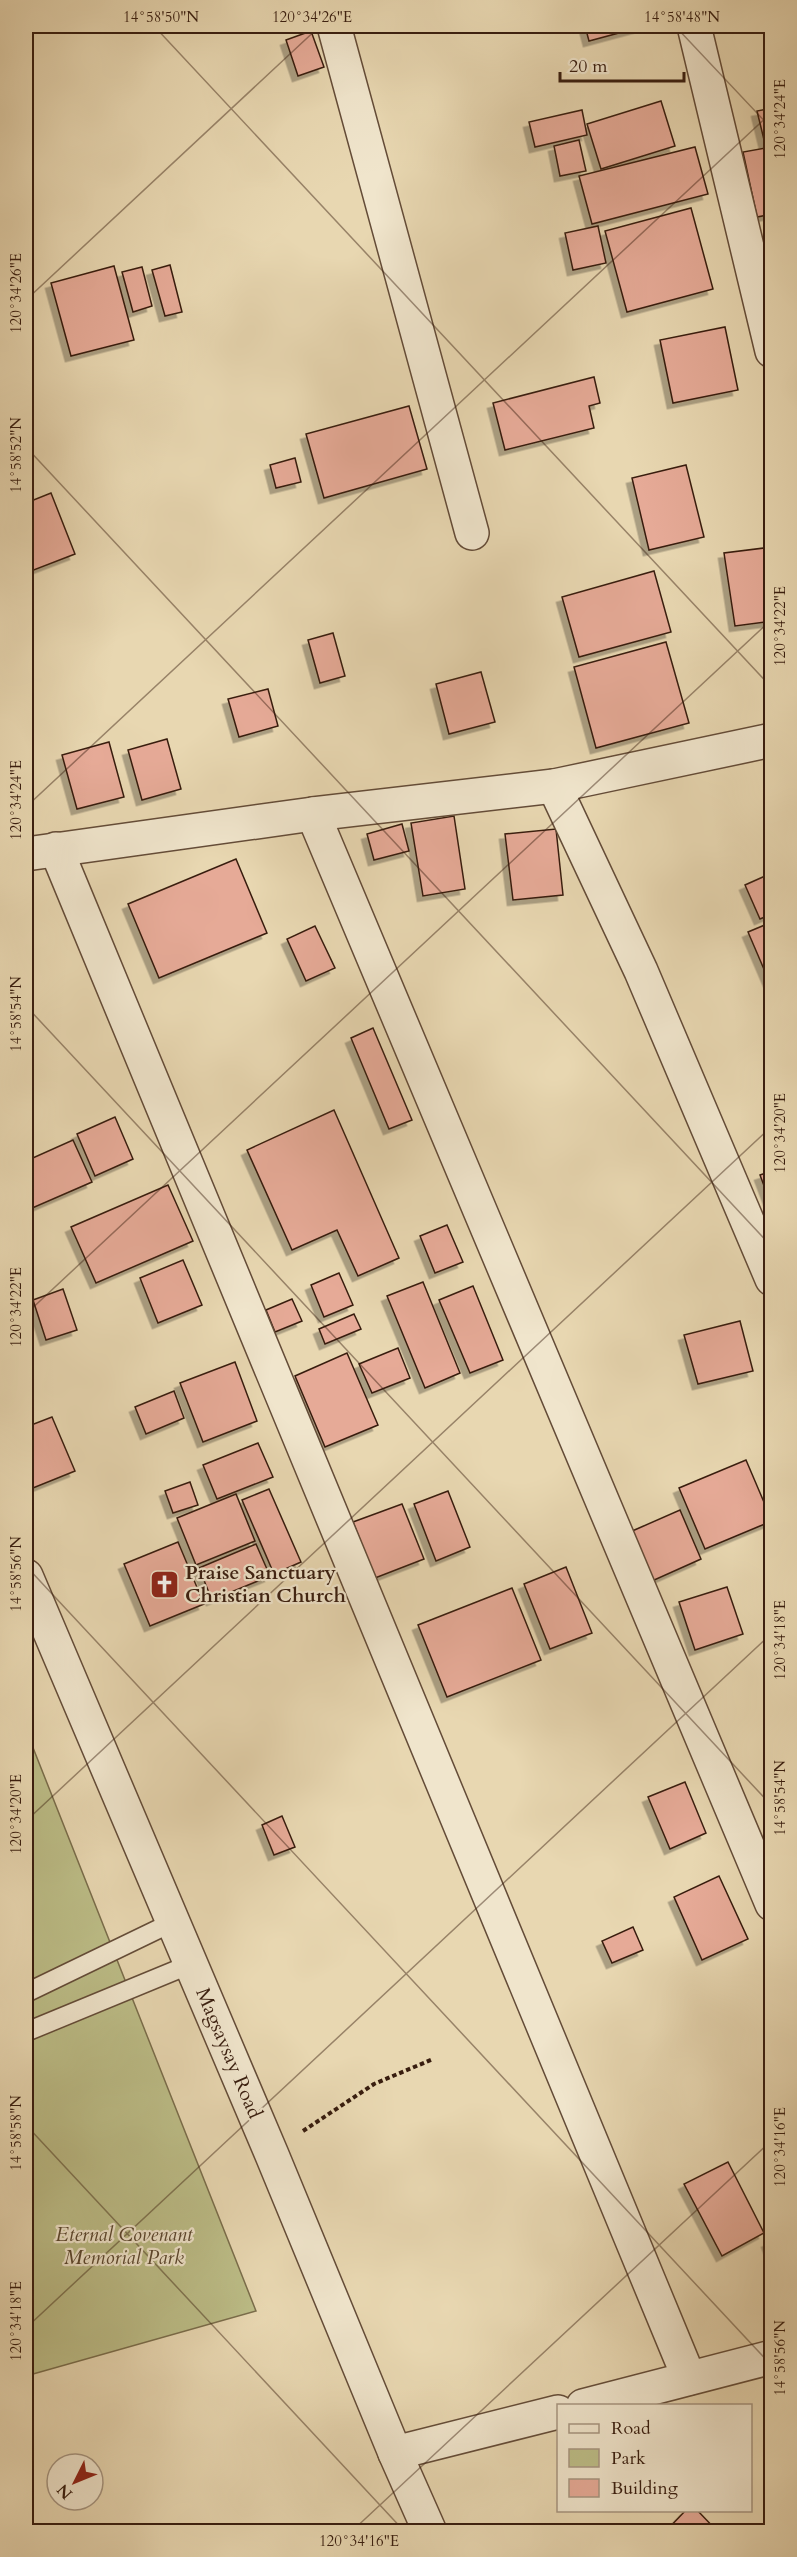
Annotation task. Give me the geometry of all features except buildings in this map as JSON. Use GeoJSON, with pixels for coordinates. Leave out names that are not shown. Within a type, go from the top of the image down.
{"type":"FeatureCollection","features":[{"type":"Feature","properties":{"kind":"street"},"geometry":{"type":"LineString","coordinates":[[334,26],[472,534]]}},
{"type":"Feature","properties":{"kind":"street"},"geometry":{"type":"LineString","coordinates":[[694,26],[771,351]]}},
{"type":"Feature","properties":{"kind":"street"},"geometry":{"type":"LineString","coordinates":[[689,2378],[41,851],[313,814],[554,786],[771,740]]}},
{"type":"Feature","properties":{"kind":"street"},"geometry":{"type":"LineString","coordinates":[[554,786],[641,971],[771,1279]]}},
{"type":"Feature","properties":{"kind":"street"},"geometry":{"type":"LineString","coordinates":[[313,814],[771,1904]]}},
{"type":"Feature","properties":{"kind":"street","name":"Magsaysay Road"},"geometry":{"type":"LineString","coordinates":[[26,1576],[430,2532]]}},
{"type":"Feature","properties":{"kind":"street"},"geometry":{"type":"LineString","coordinates":[[591,2404],[771,2357]]}},
{"type":"Feature","properties":{"kind":"street"},"geometry":{"type":"LineString","coordinates":[[395,2453],[557,2412]]}},
{"type":"Feature","properties":{"kind":"lane"},"geometry":{"type":"LineString","coordinates":[[26,1993],[173,1922]]}},
{"type":"Feature","properties":{"kind":"lane"},"geometry":{"type":"LineString","coordinates":[[26,2032],[191,1964]]}},
{"type":"Feature","properties":{"kind":"path"},"geometry":{"type":"LineString","coordinates":[[272,2155],[285,2143],[374,2084],[433,2059]]}},
{"type":"Feature","properties":{"kind":"green space","name":"Eternal Covenant Memorial Park"},"geometry":{"type":"Polygon","coordinates":[[[26,1730],[256,2311],[26,2376],[26,1730]]]}},
{"type":"Feature","properties":{"kind":"place","name":"Praise Sanctuary Christian Church"},"geometry":{"type":"Point","coordinates":[164,1584]}}]}
